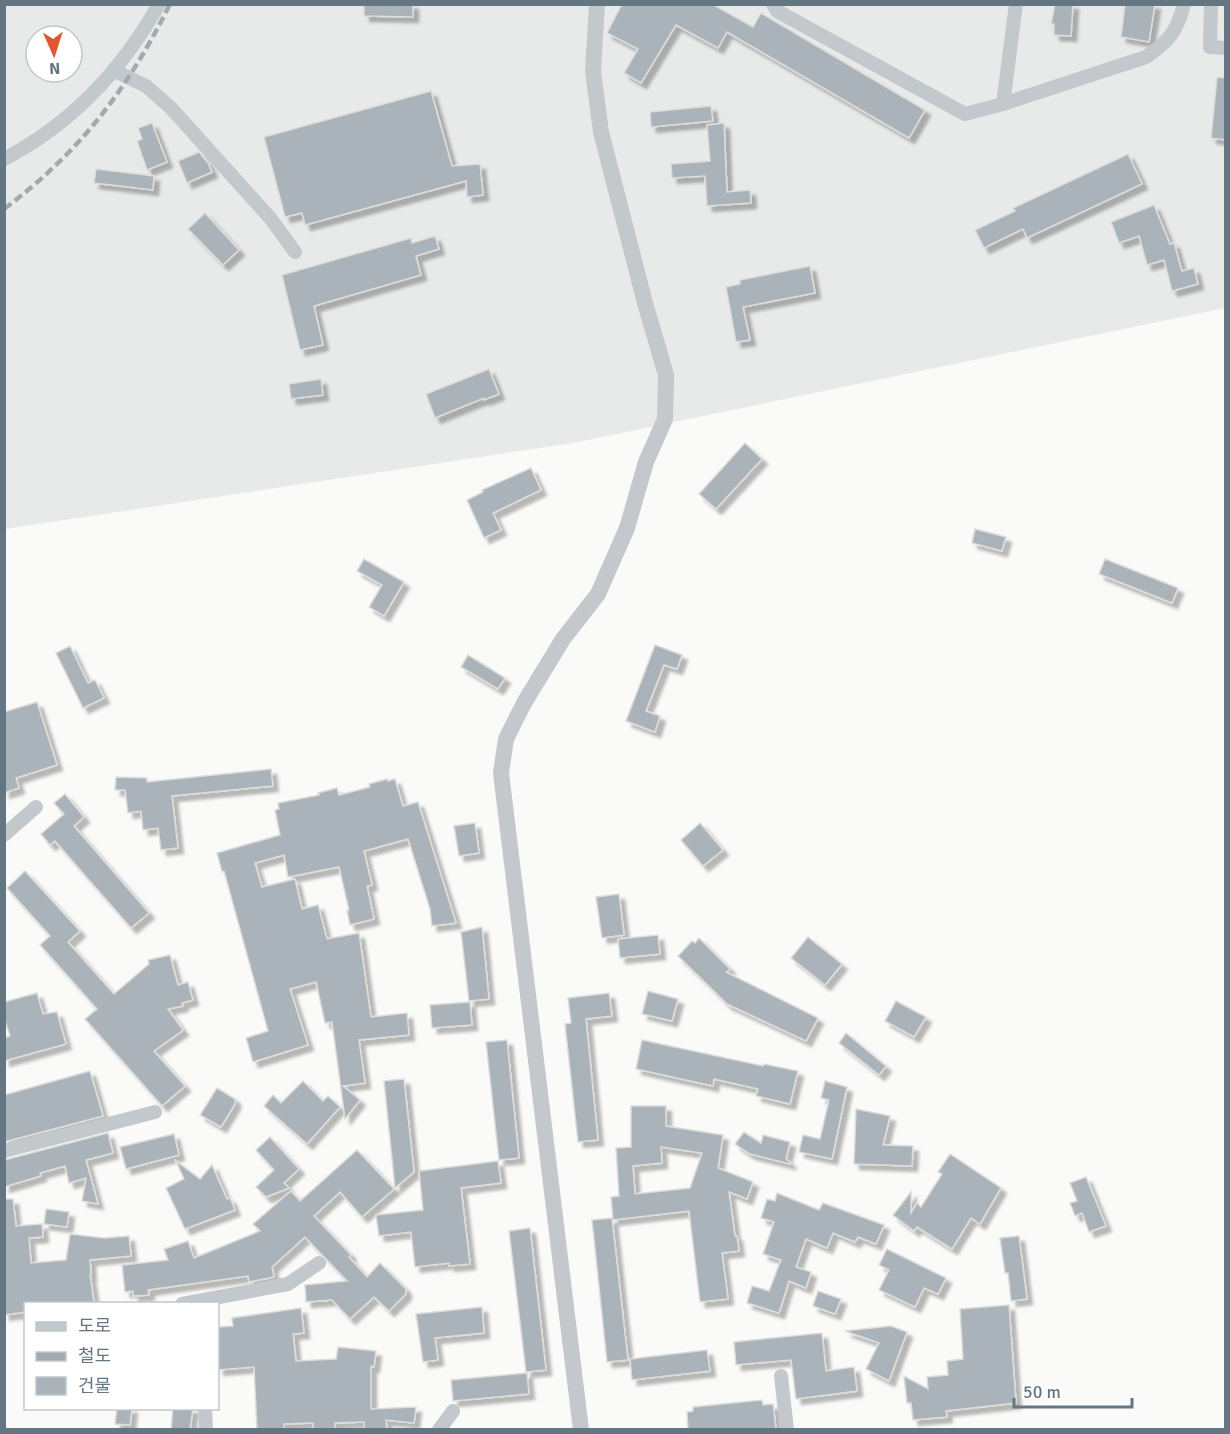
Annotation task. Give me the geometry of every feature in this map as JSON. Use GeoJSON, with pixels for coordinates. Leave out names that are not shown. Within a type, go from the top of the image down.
{"type":"FeatureCollection","features":[{"type":"Feature","properties":{"kind":"street"},"geometry":{"type":"LineString","coordinates":[[4,159],[31,145],[60,124],[115,71],[159,4]]}},
{"type":"Feature","properties":{"kind":"street"},"geometry":{"type":"LineString","coordinates":[[581,1430],[501,773],[506,739],[524,703],[563,639],[598,594],[627,528],[646,462],[665,419],[666,375],[601,132],[592,71],[597,4]]}},
{"type":"Feature","properties":{"kind":"street"},"geometry":{"type":"LineString","coordinates":[[773,4],[777,11],[965,114],[1003,104],[1146,57],[1164,44],[1176,30],[1184,4]]}},
{"type":"Feature","properties":{"kind":"street"},"geometry":{"type":"LineString","coordinates":[[1003,104],[1016,4]]}},
{"type":"Feature","properties":{"kind":"street"},"geometry":{"type":"LineString","coordinates":[[1211,4],[1210,47],[1226,48]]}},
{"type":"Feature","properties":{"kind":"street"},"geometry":{"type":"LineString","coordinates":[[115,71],[146,86],[171,108],[270,219],[295,252]]}},
{"type":"Feature","properties":{"kind":"street"},"geometry":{"type":"LineString","coordinates":[[4,835],[36,807]]}},
{"type":"Feature","properties":{"kind":"street"},"geometry":{"type":"LineString","coordinates":[[4,1151],[155,1112]]}},
{"type":"Feature","properties":{"kind":"street"},"geometry":{"type":"LineString","coordinates":[[196,1302],[288,1284],[319,1263]]}},
{"type":"Feature","properties":{"kind":"street"},"geometry":{"type":"LineString","coordinates":[[781,1376],[787,1430]]}},
{"type":"Feature","properties":{"kind":"street"},"geometry":{"type":"LineString","coordinates":[[205,1410],[206,1430]]}},
{"type":"Feature","properties":{"kind":"street"},"geometry":{"type":"LineString","coordinates":[[439,1430],[453,1411]]}},
{"type":"Feature","properties":{"kind":"shaded area"},"geometry":{"type":"Polygon","coordinates":[[[5,5],[1225,5],[1225,308],[573,443],[5,529],[5,5]]]}},
{"type":"Feature","properties":{"kind":"building"},"geometry":{"type":"Polygon","coordinates":[[[364,4],[413,4],[413,17],[364,16],[364,4]]]}},
{"type":"Feature","properties":{"kind":"building"},"geometry":{"type":"Polygon","coordinates":[[[622,4],[712,4],[753,27],[761,13],[925,110],[909,138],[727,32],[718,48],[676,25],[641,83],[624,73],[638,49],[607,33],[622,4]]]}},
{"type":"Feature","properties":{"kind":"building"},"geometry":{"type":"Polygon","coordinates":[[[1055,4],[1073,4],[1071,36],[1054,35],[1054,24],[1051,24],[1055,4]]]}},
{"type":"Feature","properties":{"kind":"building"},"geometry":{"type":"Polygon","coordinates":[[[1125,4],[1155,4],[1149,42],[1121,37],[1125,4]]]}},
{"type":"Feature","properties":{"kind":"building"},"geometry":{"type":"Polygon","coordinates":[[[1217,77],[1226,78],[1226,140],[1211,138],[1217,77]]]}},
{"type":"Feature","properties":{"kind":"building"},"geometry":{"type":"Polygon","coordinates":[[[431,91],[452,166],[480,164],[483,195],[467,197],[466,181],[305,225],[302,213],[285,217],[264,137],[431,91]]]}},
{"type":"Feature","properties":{"kind":"building"},"geometry":{"type":"Polygon","coordinates":[[[711,106],[713,121],[651,127],[650,112],[711,106]]]}},
{"type":"Feature","properties":{"kind":"building"},"geometry":{"type":"Polygon","coordinates":[[[152,123],[167,162],[147,170],[137,141],[142,139],[138,128],[152,123]]]}},
{"type":"Feature","properties":{"kind":"building"},"geometry":{"type":"Polygon","coordinates":[[[724,123],[727,192],[750,190],[751,203],[707,206],[705,176],[672,178],[671,164],[710,161],[707,125],[724,123]]]}},
{"type":"Feature","properties":{"kind":"building"},"geometry":{"type":"Polygon","coordinates":[[[199,152],[212,172],[187,183],[178,161],[199,152]]]}},
{"type":"Feature","properties":{"kind":"building"},"geometry":{"type":"Polygon","coordinates":[[[1128,154],[1142,184],[1027,238],[1023,229],[984,248],[975,230],[1015,211],[1013,208],[1128,154]]]}},
{"type":"Feature","properties":{"kind":"building"},"geometry":{"type":"Polygon","coordinates":[[[96,169],[154,176],[153,190],[94,183],[96,169]]]}},
{"type":"Feature","properties":{"kind":"building"},"geometry":{"type":"Polygon","coordinates":[[[1154,205],[1170,244],[1174,243],[1182,271],[1194,268],[1198,284],[1172,291],[1164,260],[1147,265],[1139,236],[1119,243],[1111,222],[1154,205]]]}},
{"type":"Feature","properties":{"kind":"building"},"geometry":{"type":"Polygon","coordinates":[[[205,213],[239,250],[223,265],[188,229],[205,213]]]}},
{"type":"Feature","properties":{"kind":"building"},"geometry":{"type":"Polygon","coordinates":[[[435,236],[439,249],[416,256],[421,275],[314,306],[323,345],[300,350],[282,275],[411,238],[412,243],[435,236]]]}},
{"type":"Feature","properties":{"kind":"building"},"geometry":{"type":"Polygon","coordinates":[[[810,266],[815,293],[743,307],[750,340],[736,342],[726,287],[740,284],[740,280],[810,266]]]}},
{"type":"Feature","properties":{"kind":"building"},"geometry":{"type":"Polygon","coordinates":[[[489,369],[499,394],[435,418],[426,394],[489,369]]]}},
{"type":"Feature","properties":{"kind":"building"},"geometry":{"type":"Polygon","coordinates":[[[321,379],[323,395],[291,399],[289,384],[321,379]]]}},
{"type":"Feature","properties":{"kind":"building"},"geometry":{"type":"Polygon","coordinates":[[[745,443],[762,459],[716,509],[699,494],[745,443]]]}},
{"type":"Feature","properties":{"kind":"building"},"geometry":{"type":"Polygon","coordinates":[[[531,468],[541,490],[493,513],[501,530],[484,538],[467,500],[483,492],[482,490],[531,468]]]}},
{"type":"Feature","properties":{"kind":"building"},"geometry":{"type":"Polygon","coordinates":[[[975,529],[1006,537],[1002,551],[972,543],[975,529]]]}},
{"type":"Feature","properties":{"kind":"building"},"geometry":{"type":"Polygon","coordinates":[[[364,559],[404,582],[384,616],[369,607],[382,585],[357,571],[364,559]]]}},
{"type":"Feature","properties":{"kind":"building"},"geometry":{"type":"Polygon","coordinates":[[[1105,559],[1178,588],[1172,603],[1099,574],[1105,559]]]}},
{"type":"Feature","properties":{"kind":"building"},"geometry":{"type":"Polygon","coordinates":[[[655,645],[682,655],[677,669],[664,665],[646,711],[660,716],[655,732],[626,721],[655,645]]]}},
{"type":"Feature","properties":{"kind":"building"},"geometry":{"type":"Polygon","coordinates":[[[70,646],[88,683],[95,680],[104,698],[83,708],[56,653],[70,646]]]}},
{"type":"Feature","properties":{"kind":"building"},"geometry":{"type":"Polygon","coordinates":[[[468,655],[505,678],[498,689],[461,667],[468,655]]]}},
{"type":"Feature","properties":{"kind":"building"},"geometry":{"type":"Polygon","coordinates":[[[37,702],[57,765],[16,778],[19,788],[4,793],[4,712],[37,702]]]}},
{"type":"Feature","properties":{"kind":"building"},"geometry":{"type":"Polygon","coordinates":[[[271,769],[273,786],[172,796],[178,848],[161,850],[158,828],[143,830],[141,811],[128,813],[125,790],[115,790],[116,777],[147,778],[147,782],[271,769]]]}},
{"type":"Feature","properties":{"kind":"building"},"geometry":{"type":"Polygon","coordinates":[[[387,779],[388,781],[395,779],[403,806],[418,802],[456,923],[432,926],[430,909],[408,839],[364,851],[372,885],[367,886],[374,919],[350,925],[347,910],[349,910],[339,867],[288,877],[284,855],[255,863],[262,887],[295,879],[302,909],[318,905],[327,939],[359,933],[371,1017],[407,1013],[409,1035],[359,1040],[365,1083],[343,1086],[360,1100],[345,1119],[332,1022],[325,1023],[316,982],[290,989],[308,1045],[253,1062],[246,1038],[268,1031],[217,853],[280,835],[275,810],[279,809],[278,803],[319,795],[318,793],[337,788],[339,795],[370,787],[369,784],[387,779]]]}},
{"type":"Feature","properties":{"kind":"building"},"geometry":{"type":"Polygon","coordinates":[[[65,794],[84,817],[74,826],[149,913],[131,928],[55,841],[50,845],[41,834],[64,814],[54,803],[65,794]]]}},
{"type":"Feature","properties":{"kind":"building"},"geometry":{"type":"Polygon","coordinates":[[[475,823],[479,853],[459,856],[454,826],[475,823]]]}},
{"type":"Feature","properties":{"kind":"building"},"geometry":{"type":"Polygon","coordinates":[[[700,823],[723,850],[703,866],[681,840],[700,823]]]}},
{"type":"Feature","properties":{"kind":"building"},"geometry":{"type":"Polygon","coordinates":[[[25,871],[80,931],[68,942],[114,994],[149,964],[148,960],[170,955],[178,985],[188,982],[193,1000],[182,1003],[183,1006],[168,1009],[183,1030],[154,1051],[185,1086],[162,1106],[85,1019],[97,1009],[40,945],[50,936],[7,888],[25,871]]]}},
{"type":"Feature","properties":{"kind":"building"},"geometry":{"type":"Polygon","coordinates":[[[619,894],[624,935],[602,938],[596,897],[619,894]]]}},
{"type":"Feature","properties":{"kind":"building"},"geometry":{"type":"Polygon","coordinates":[[[482,927],[489,999],[469,1001],[461,932],[482,927]]]}},
{"type":"Feature","properties":{"kind":"building"},"geometry":{"type":"Polygon","coordinates":[[[658,935],[660,954],[620,958],[618,939],[658,935]]]}},
{"type":"Feature","properties":{"kind":"building"},"geometry":{"type":"Polygon","coordinates":[[[808,937],[842,964],[825,985],[791,958],[808,937]]]}},
{"type":"Feature","properties":{"kind":"building"},"geometry":{"type":"Polygon","coordinates":[[[699,938],[730,969],[726,972],[818,1018],[806,1041],[727,1004],[678,956],[692,941],[695,943],[699,938]]]}},
{"type":"Feature","properties":{"kind":"building"},"geometry":{"type":"Polygon","coordinates":[[[648,991],[678,999],[672,1021],[642,1014],[648,991]]]}},
{"type":"Feature","properties":{"kind":"building"},"geometry":{"type":"Polygon","coordinates":[[[37,993],[43,1014],[57,1012],[66,1044],[4,1061],[4,1038],[10,1036],[4,1017],[4,1002],[37,993]]]}},
{"type":"Feature","properties":{"kind":"building"},"geometry":{"type":"Polygon","coordinates":[[[609,993],[612,1016],[586,1019],[598,1140],[578,1142],[565,1024],[571,1023],[568,998],[609,993]]]}},
{"type":"Feature","properties":{"kind":"building"},"geometry":{"type":"Polygon","coordinates":[[[896,1001],[926,1017],[914,1037],[885,1021],[896,1001]]]}},
{"type":"Feature","properties":{"kind":"building"},"geometry":{"type":"Polygon","coordinates":[[[470,1002],[472,1025],[432,1028],[430,1005],[470,1002]]]}},
{"type":"Feature","properties":{"kind":"building"},"geometry":{"type":"Polygon","coordinates":[[[846,1033],[886,1066],[879,1075],[839,1043],[846,1033]]]}},
{"type":"Feature","properties":{"kind":"building"},"geometry":{"type":"Polygon","coordinates":[[[507,1040],[519,1158],[499,1160],[486,1042],[507,1040]]]}},
{"type":"Feature","properties":{"kind":"building"},"geometry":{"type":"Polygon","coordinates":[[[642,1040],[763,1066],[764,1064],[798,1071],[790,1104],[756,1096],[758,1089],[714,1079],[713,1086],[636,1069],[642,1040]]]}},
{"type":"Feature","properties":{"kind":"building"},"geometry":{"type":"Polygon","coordinates":[[[90,1071],[103,1116],[4,1142],[4,1095],[90,1071]]]}},
{"type":"Feature","properties":{"kind":"building"},"geometry":{"type":"Polygon","coordinates":[[[404,1079],[414,1172],[395,1188],[384,1081],[404,1079]]]}},
{"type":"Feature","properties":{"kind":"building"},"geometry":{"type":"Polygon","coordinates":[[[303,1081],[323,1101],[328,1096],[340,1107],[307,1144],[264,1106],[273,1095],[281,1103],[303,1081]]]}},
{"type":"Feature","properties":{"kind":"building"},"geometry":{"type":"Polygon","coordinates":[[[825,1081],[847,1087],[832,1159],[799,1152],[803,1135],[820,1139],[829,1100],[821,1098],[825,1081]]]}},
{"type":"Feature","properties":{"kind":"building"},"geometry":{"type":"Polygon","coordinates":[[[217,1088],[235,1099],[235,1104],[221,1127],[200,1115],[217,1088]]]}},
{"type":"Feature","properties":{"kind":"building"},"geometry":{"type":"Polygon","coordinates":[[[631,1106],[666,1106],[666,1126],[723,1135],[718,1168],[753,1182],[747,1199],[729,1192],[739,1251],[722,1253],[728,1299],[700,1302],[689,1211],[613,1220],[611,1197],[619,1196],[616,1148],[631,1147],[631,1106]],[[661,1147],[662,1163],[633,1166],[635,1194],[690,1188],[702,1153],[661,1147]]]}},
{"type":"Feature","properties":{"kind":"building"},"geometry":{"type":"Polygon","coordinates":[[[856,1109],[890,1116],[883,1145],[913,1146],[912,1166],[854,1164],[856,1109]]]}},
{"type":"Feature","properties":{"kind":"building"},"geometry":{"type":"Polygon","coordinates":[[[744,1132],[761,1143],[763,1135],[790,1142],[786,1159],[791,1163],[750,1154],[735,1144],[744,1132]]]}},
{"type":"Feature","properties":{"kind":"building"},"geometry":{"type":"Polygon","coordinates":[[[108,1133],[113,1153],[86,1160],[98,1204],[82,1201],[86,1178],[69,1183],[65,1166],[4,1187],[4,1160],[108,1133]]]}},
{"type":"Feature","properties":{"kind":"building"},"geometry":{"type":"Polygon","coordinates":[[[174,1134],[179,1155],[126,1169],[120,1147],[174,1134]]]}},
{"type":"Feature","properties":{"kind":"building"},"geometry":{"type":"Polygon","coordinates":[[[270,1137],[299,1169],[284,1183],[289,1188],[266,1197],[256,1187],[274,1170],[256,1150],[270,1137]]]}},
{"type":"Feature","properties":{"kind":"building"},"geometry":{"type":"Polygon","coordinates":[[[357,1150],[394,1189],[362,1217],[340,1192],[314,1216],[351,1255],[349,1257],[367,1277],[380,1263],[406,1289],[406,1294],[389,1311],[374,1297],[350,1319],[332,1300],[306,1302],[305,1285],[347,1281],[305,1237],[272,1267],[274,1277],[249,1282],[248,1276],[148,1290],[149,1295],[133,1296],[133,1291],[125,1292],[122,1265],[168,1260],[164,1249],[188,1241],[194,1258],[260,1231],[253,1224],[291,1191],[300,1201],[357,1150]]]}},
{"type":"Feature","properties":{"kind":"building"},"geometry":{"type":"Polygon","coordinates":[[[950,1154],[1001,1188],[980,1224],[971,1218],[952,1249],[917,1227],[914,1231],[893,1215],[911,1192],[911,1213],[917,1203],[921,1207],[942,1174],[938,1172],[950,1154]]]}},
{"type":"Feature","properties":{"kind":"building"},"geometry":{"type":"Polygon","coordinates":[[[176,1161],[200,1179],[212,1165],[227,1199],[230,1198],[235,1210],[185,1229],[166,1188],[184,1179],[176,1161]]]}},
{"type":"Feature","properties":{"kind":"building"},"geometry":{"type":"Polygon","coordinates":[[[498,1161],[501,1183],[461,1188],[470,1264],[449,1266],[449,1263],[415,1267],[411,1232],[379,1236],[376,1215],[423,1210],[419,1171],[498,1161]]]}},
{"type":"Feature","properties":{"kind":"building"},"geometry":{"type":"Polygon","coordinates":[[[1086,1177],[1106,1226],[1089,1232],[1082,1213],[1075,1216],[1070,1203],[1077,1201],[1070,1183],[1086,1177]]]}},
{"type":"Feature","properties":{"kind":"building"},"geometry":{"type":"Polygon","coordinates":[[[777,1193],[819,1210],[823,1203],[884,1225],[876,1244],[858,1237],[855,1242],[833,1233],[827,1248],[806,1239],[796,1267],[811,1272],[806,1288],[789,1281],[779,1313],[747,1303],[752,1286],[769,1291],[781,1260],[763,1254],[774,1222],[761,1218],[767,1199],[775,1201],[777,1193]]]}},
{"type":"Feature","properties":{"kind":"building"},"geometry":{"type":"Polygon","coordinates":[[[4,1199],[13,1199],[16,1226],[42,1224],[43,1237],[29,1238],[31,1263],[66,1260],[70,1234],[104,1238],[129,1236],[131,1256],[90,1260],[94,1302],[24,1302],[24,1312],[4,1315],[4,1199]]]}},
{"type":"Feature","properties":{"kind":"building"},"geometry":{"type":"Polygon","coordinates":[[[46,1209],[69,1212],[67,1227],[44,1224],[46,1209]]]}},
{"type":"Feature","properties":{"kind":"building"},"geometry":{"type":"Polygon","coordinates":[[[612,1218],[628,1360],[607,1362],[592,1220],[612,1218]]]}},
{"type":"Feature","properties":{"kind":"building"},"geometry":{"type":"Polygon","coordinates":[[[530,1228],[546,1370],[526,1372],[509,1231],[530,1228]]]}},
{"type":"Feature","properties":{"kind":"building"},"geometry":{"type":"Polygon","coordinates":[[[1019,1236],[1027,1299],[1011,1301],[1008,1273],[1005,1273],[1000,1238],[1019,1236]]]}},
{"type":"Feature","properties":{"kind":"building"},"geometry":{"type":"Polygon","coordinates":[[[887,1249],[946,1278],[938,1294],[924,1288],[915,1307],[879,1290],[889,1270],[879,1265],[887,1249]]]}},
{"type":"Feature","properties":{"kind":"building"},"geometry":{"type":"Polygon","coordinates":[[[818,1291],[841,1299],[835,1314],[813,1306],[818,1291]]]}},
{"type":"Feature","properties":{"kind":"building"},"geometry":{"type":"Polygon","coordinates":[[[1009,1305],[1016,1403],[946,1411],[947,1417],[913,1420],[911,1403],[907,1403],[904,1376],[928,1389],[927,1377],[948,1375],[947,1361],[963,1359],[960,1309],[1009,1305]]]}},
{"type":"Feature","properties":{"kind":"building"},"geometry":{"type":"Polygon","coordinates":[[[482,1307],[484,1333],[435,1338],[438,1360],[423,1362],[416,1314],[482,1307]]]}},
{"type":"Feature","properties":{"kind":"building"},"geometry":{"type":"Polygon","coordinates":[[[301,1308],[304,1333],[293,1334],[296,1361],[336,1359],[338,1347],[376,1351],[374,1367],[371,1366],[371,1409],[416,1407],[414,1423],[386,1420],[387,1430],[364,1430],[364,1422],[335,1423],[335,1430],[313,1430],[313,1423],[284,1424],[284,1430],[257,1430],[254,1367],[219,1370],[219,1327],[233,1326],[232,1318],[301,1308]]]}},
{"type":"Feature","properties":{"kind":"building"},"geometry":{"type":"Polygon","coordinates":[[[891,1326],[907,1332],[889,1381],[866,1369],[879,1343],[845,1331],[891,1326]]]}},
{"type":"Feature","properties":{"kind":"building"},"geometry":{"type":"Polygon","coordinates":[[[822,1333],[826,1371],[854,1367],[857,1391],[796,1399],[791,1360],[736,1365],[734,1342],[822,1333]]]}},
{"type":"Feature","properties":{"kind":"building"},"geometry":{"type":"Polygon","coordinates":[[[707,1350],[710,1371],[632,1380],[630,1359],[707,1350]]]}},
{"type":"Feature","properties":{"kind":"building"},"geometry":{"type":"Polygon","coordinates":[[[527,1373],[529,1394],[453,1401],[451,1380],[527,1373]]]}},
{"type":"Feature","properties":{"kind":"building"},"geometry":{"type":"Polygon","coordinates":[[[762,1400],[763,1405],[773,1404],[776,1430],[688,1430],[687,1412],[693,1411],[693,1407],[762,1400]]]}},
{"type":"Feature","properties":{"kind":"building"},"geometry":{"type":"Polygon","coordinates":[[[117,1410],[132,1410],[130,1425],[115,1424],[117,1410]]]}},
{"type":"Feature","properties":{"kind":"building"},"geometry":{"type":"Polygon","coordinates":[[[173,1410],[193,1410],[190,1430],[171,1430],[173,1410]]]}},
{"type":"Feature","properties":{"kind":"railway"},"geometry":{"type":"LineString","coordinates":[[4,209],[56,165],[100,117],[137,64],[170,4]]}}]}
